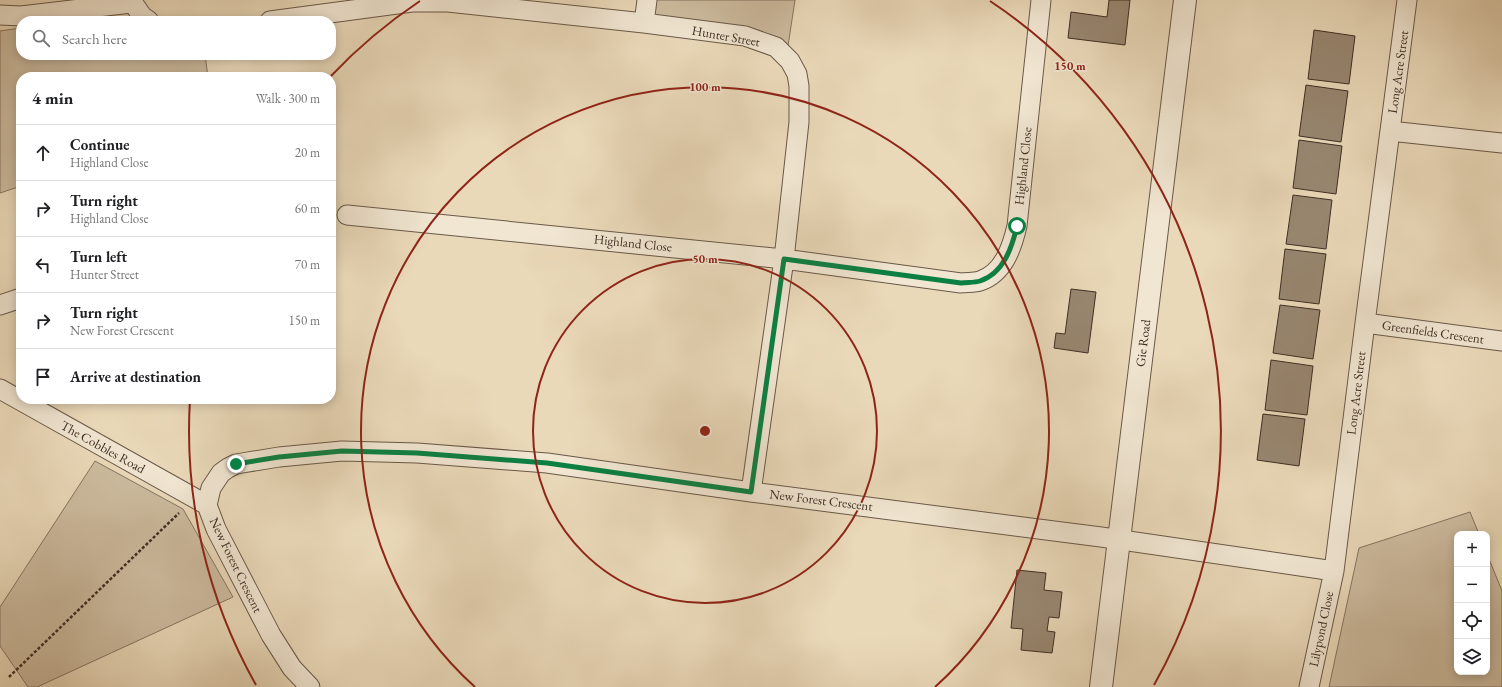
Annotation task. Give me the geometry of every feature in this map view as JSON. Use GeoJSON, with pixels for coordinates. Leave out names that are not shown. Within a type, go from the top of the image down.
{"type":"FeatureCollection","features":[{"type":"Feature","properties":{"kind":"street"},"geometry":{"type":"LineString","coordinates":[[644,23],[647,0]]}},
{"type":"Feature","properties":{"kind":"street","name":"Highland Close"},"geometry":{"type":"LineString","coordinates":[[347,215],[784,259],[961,283],[980,281],[996,272],[1007,258],[1014,242],[1017,226],[1041,0]]}},
{"type":"Feature","properties":{"kind":"street","name":"Gie Road"},"geometry":{"type":"LineString","coordinates":[[1101,687],[1185,0]]}},
{"type":"Feature","properties":{"kind":"street","name":"Long Acre Street"},"geometry":{"type":"LineString","coordinates":[[1334,571],[1407,0]]}},
{"type":"Feature","properties":{"kind":"street"},"geometry":{"type":"LineString","coordinates":[[0,15],[21,16],[131,1],[142,16]]}},
{"type":"Feature","properties":{"kind":"street","name":"Hunter Street"},"geometry":{"type":"LineString","coordinates":[[306,16],[412,1],[448,2],[644,23],[745,36],[776,47],[790,61],[797,74],[799,86],[798,122],[784,259],[751,492]]}},
{"type":"Feature","properties":{"kind":"street"},"geometry":{"type":"LineString","coordinates":[[1390,131],[1502,143]]}},
{"type":"Feature","properties":{"kind":"street"},"geometry":{"type":"LineString","coordinates":[[0,305],[16,300]]}},
{"type":"Feature","properties":{"kind":"street","name":"Greenfields Crescent"},"geometry":{"type":"LineString","coordinates":[[1365,323],[1502,342]]}},
{"type":"Feature","properties":{"kind":"street","name":"The Cobbles Road"},"geometry":{"type":"LineString","coordinates":[[0,389],[16,398]]}},
{"type":"Feature","properties":{"kind":"street","name":"The Cobbles Road"},"geometry":{"type":"LineString","coordinates":[[27,404],[201,502]]}},
{"type":"Feature","properties":{"kind":"street","name":"New Forest Crescent"},"geometry":{"type":"LineString","coordinates":[[310,687],[292,668],[271,635],[201,502],[221,473],[236,464],[279,457],[342,451],[417,453],[547,463],[751,492],[1119,540]]}},
{"type":"Feature","properties":{"kind":"street"},"geometry":{"type":"LineString","coordinates":[[1119,540],[1334,571]]}},
{"type":"Feature","properties":{"kind":"street","name":"Lilypond Close"},"geometry":{"type":"LineString","coordinates":[[1309,687],[1334,571]]}},
{"type":"Feature","properties":{"kind":"path"},"geometry":{"type":"LineString","coordinates":[[9,677],[201,502]]}},
{"type":"Feature","properties":{"kind":"shaded area"},"geometry":{"type":"Polygon","coordinates":[[[651,0],[795,0],[788,46],[647,23],[651,0]]]}},
{"type":"Feature","properties":{"kind":"shaded area"},"geometry":{"type":"Polygon","coordinates":[[[16,29],[16,60],[206,60],[207,72],[16,72],[16,188],[0,193],[0,31],[16,29]]]}},
{"type":"Feature","properties":{"kind":"shaded area"},"geometry":{"type":"Polygon","coordinates":[[[95,461],[183,509],[233,597],[37,687],[28,687],[0,646],[0,607],[95,461]]]}},
{"type":"Feature","properties":{"kind":"shaded area"},"geometry":{"type":"Polygon","coordinates":[[[1470,512],[1478,531],[1454,531],[1454,675],[1490,675],[1490,561],[1502,591],[1502,687],[1329,687],[1359,548],[1470,512]]]}},
{"type":"Feature","properties":{"kind":"building"},"geometry":{"type":"Polygon","coordinates":[[[1109,0],[1130,0],[1125,45],[1068,38],[1071,12],[1107,17],[1109,0]]]}},
{"type":"Feature","properties":{"kind":"building"},"geometry":{"type":"Polygon","coordinates":[[[1314,30],[1355,36],[1349,84],[1308,79],[1314,30]]]}},
{"type":"Feature","properties":{"kind":"building"},"geometry":{"type":"Polygon","coordinates":[[[1306,85],[1348,91],[1341,142],[1299,136],[1306,85]]]}},
{"type":"Feature","properties":{"kind":"building"},"geometry":{"type":"Polygon","coordinates":[[[1299,140],[1342,146],[1336,194],[1293,188],[1299,140]]]}},
{"type":"Feature","properties":{"kind":"building"},"geometry":{"type":"Polygon","coordinates":[[[1293,195],[1332,200],[1326,249],[1286,244],[1293,195]]]}},
{"type":"Feature","properties":{"kind":"building"},"geometry":{"type":"Polygon","coordinates":[[[1285,249],[1326,254],[1319,304],[1279,299],[1285,249]]]}},
{"type":"Feature","properties":{"kind":"building"},"geometry":{"type":"Polygon","coordinates":[[[1071,289],[1096,292],[1088,353],[1054,348],[1056,333],[1065,334],[1071,289]]]}},
{"type":"Feature","properties":{"kind":"building"},"geometry":{"type":"Polygon","coordinates":[[[1280,305],[1320,310],[1313,359],[1273,353],[1280,305]]]}},
{"type":"Feature","properties":{"kind":"building"},"geometry":{"type":"Polygon","coordinates":[[[1271,360],[1313,366],[1307,415],[1265,410],[1271,360]]]}},
{"type":"Feature","properties":{"kind":"building"},"geometry":{"type":"Polygon","coordinates":[[[1263,414],[1305,419],[1299,466],[1257,460],[1263,414]]]}},
{"type":"Feature","properties":{"kind":"building"},"geometry":{"type":"Polygon","coordinates":[[[1017,570],[1046,573],[1044,590],[1062,592],[1059,618],[1049,617],[1047,631],[1055,632],[1052,653],[1021,650],[1023,629],[1011,628],[1017,570]]]}},
{"type":"Feature","properties":{"kind":"route"},"geometry":{"type":"LineString","coordinates":[[236,464],[279,457],[342,451],[417,453],[547,463],[751,492],[784,259],[961,283],[980,281],[996,272],[1007,258],[1014,242],[1017,226]]}}]}
